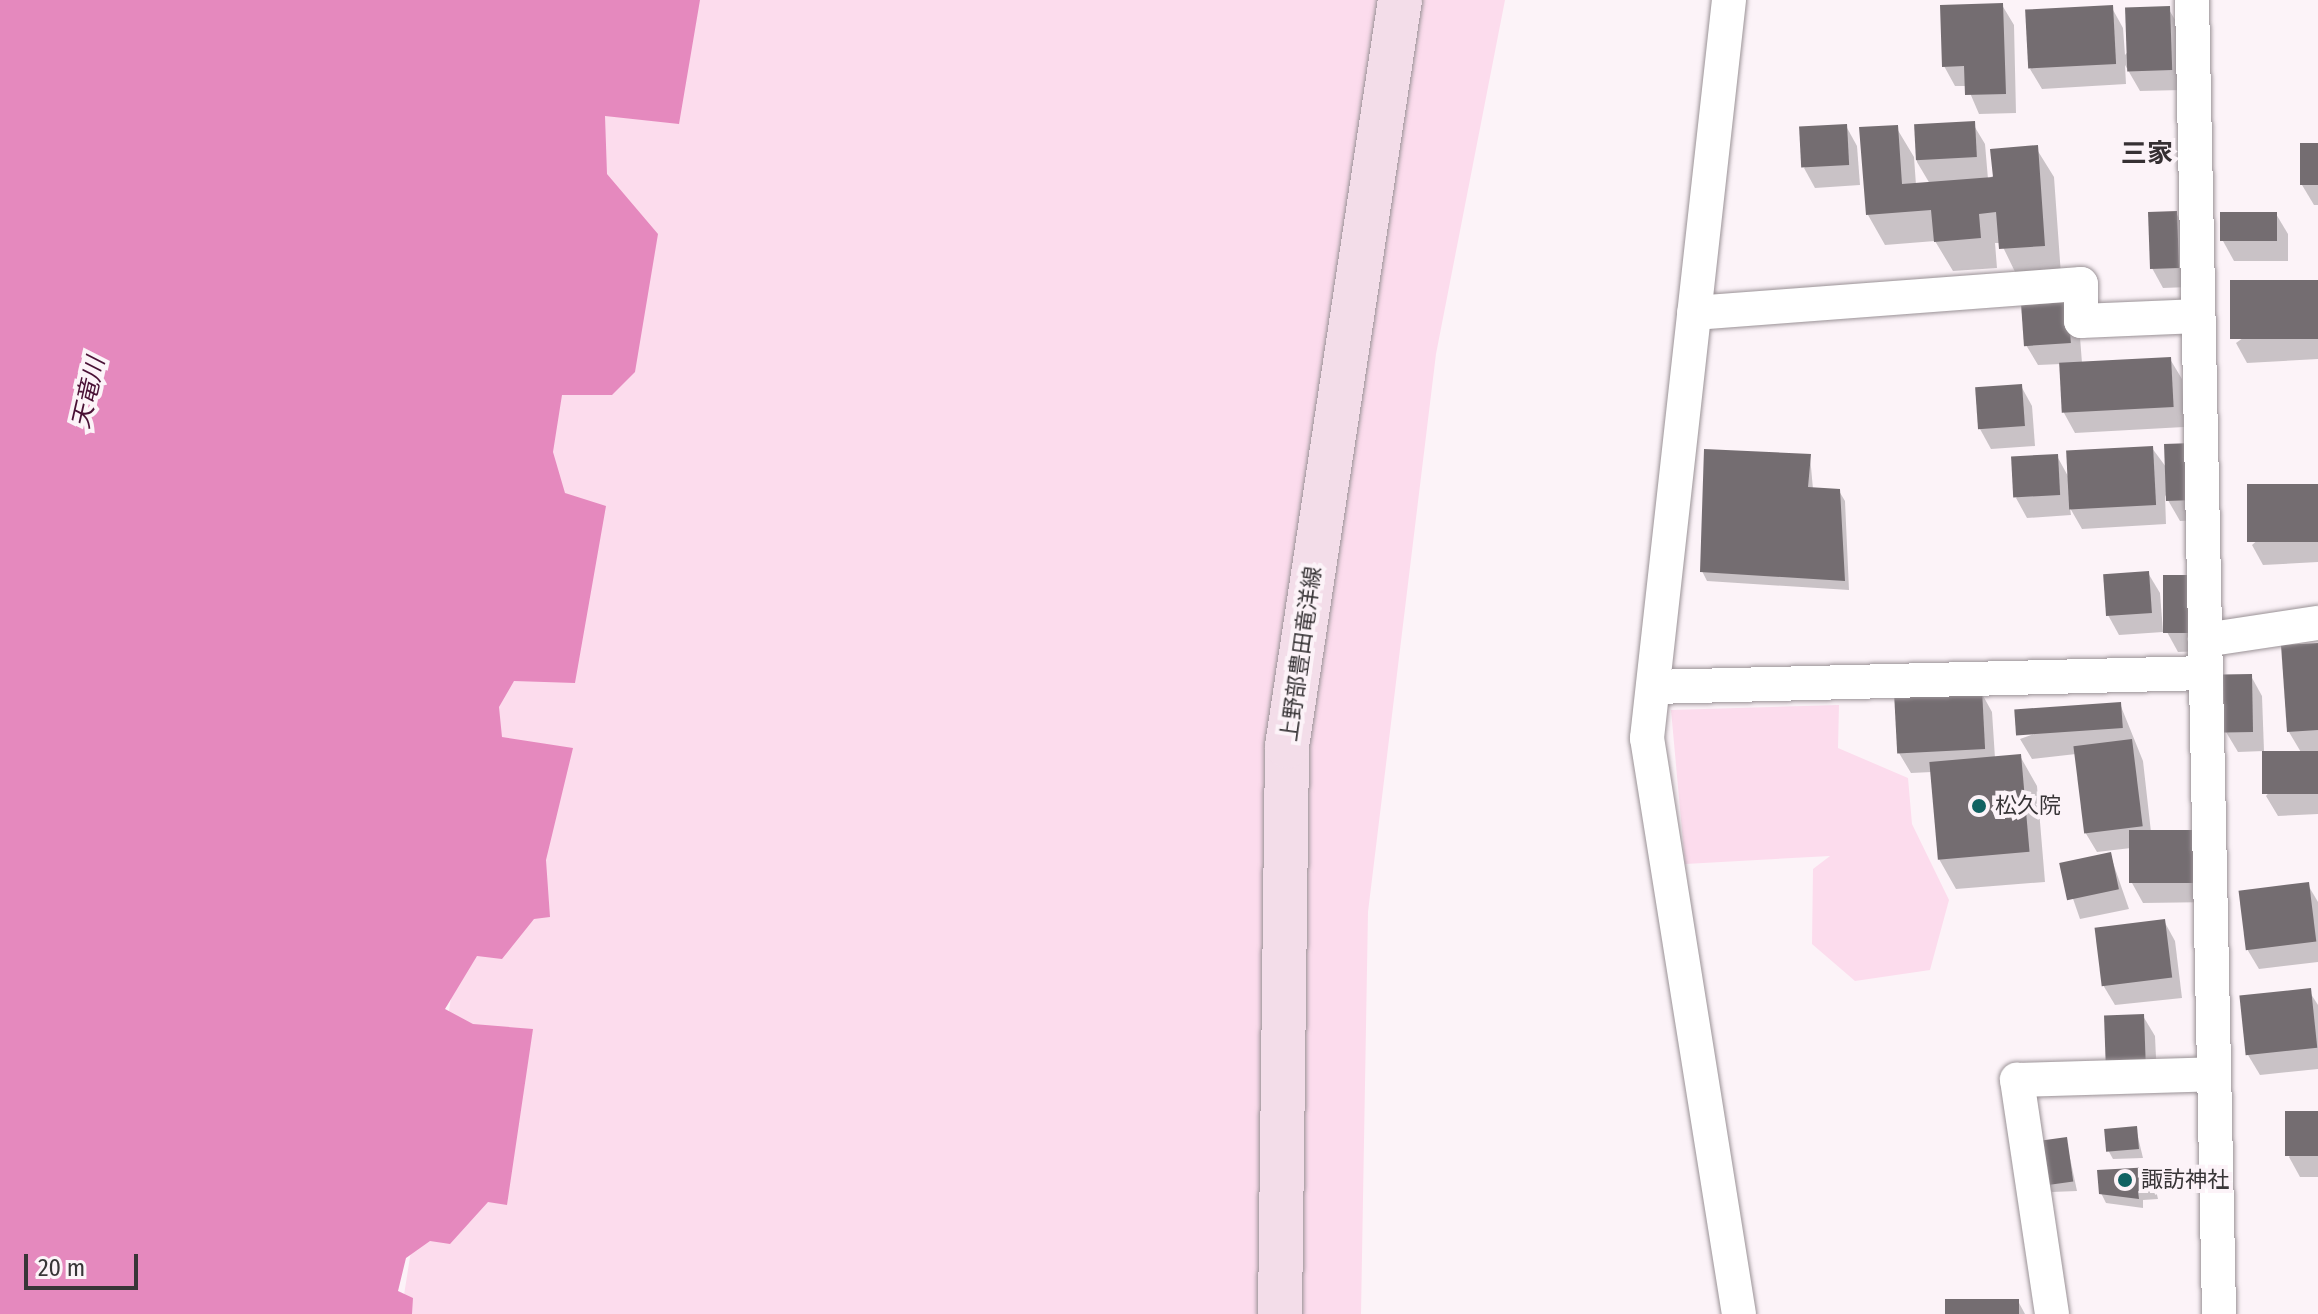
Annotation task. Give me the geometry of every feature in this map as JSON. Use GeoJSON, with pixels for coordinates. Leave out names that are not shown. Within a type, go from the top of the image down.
{"type":"FeatureCollection","features":[{"type":"Feature","properties":{"kind":"main road","name":"上野部豊田竜洋線"},"geometry":{"type":"LineString","coordinates":[[1280,1314],[1287,746],[1400,0]]}},
{"type":"Feature","properties":{"kind":"street"},"geometry":{"type":"LineString","coordinates":[[1729,0],[1647,738],[1739,1314]]}},
{"type":"Feature","properties":{"kind":"street"},"geometry":{"type":"LineString","coordinates":[[2192,0],[2219,1314]]}},
{"type":"Feature","properties":{"kind":"street"},"geometry":{"type":"LineString","coordinates":[[1694,313],[2081,284],[2081,321],[2198,316]]}},
{"type":"Feature","properties":{"kind":"street"},"geometry":{"type":"LineString","coordinates":[[1653,687],[2205,656],[2318,623]]}},
{"type":"Feature","properties":{"kind":"street"},"geometry":{"type":"LineString","coordinates":[[2052,1314],[2017,1080],[2214,1074]]}},
{"type":"Feature","properties":{"kind":"shaded area"},"geometry":{"type":"Polygon","coordinates":[[[631,0],[1505,0],[1436,354],[1368,912],[1361,1314],[401,1314],[557,328],[631,0]]]}},
{"type":"Feature","properties":{"kind":"shaded area"},"geometry":{"type":"Polygon","coordinates":[[[1839,705],[1838,748],[1908,778],[1912,824],[1949,900],[1930,970],[1855,981],[1812,944],[1813,869],[1830,856],[1685,864],[1671,710],[1839,705]]]}},
{"type":"Feature","properties":{"kind":"water","name":"天竜川"},"geometry":{"type":"Polygon","coordinates":[[[0,0],[700,0],[679,124],[605,116],[607,174],[658,234],[635,372],[612,395],[562,395],[553,452],[565,493],[606,506],[575,683],[514,681],[499,707],[502,737],[573,748],[546,860],[550,917],[534,919],[502,959],[477,956],[445,1009],[473,1024],[533,1029],[507,1205],[488,1202],[450,1244],[430,1241],[406,1258],[398,1291],[413,1298],[412,1314],[0,1314],[0,0]]]}},
{"type":"Feature","properties":{"kind":"building"},"geometry":{"type":"Polygon","coordinates":[[[2003,3],[2006,94],[1965,95],[1964,66],[1942,67],[1940,5],[2003,3]]]}},
{"type":"Feature","properties":{"kind":"building"},"geometry":{"type":"Polygon","coordinates":[[[2113,5],[2116,64],[2028,69],[2025,10],[2113,5]]]}},
{"type":"Feature","properties":{"kind":"building"},"geometry":{"type":"Polygon","coordinates":[[[2170,6],[2172,70],[2127,72],[2125,8],[2170,6]]]}},
{"type":"Feature","properties":{"kind":"building"},"geometry":{"type":"Polygon","coordinates":[[[1975,121],[1977,157],[1916,160],[1914,124],[1975,121]]]}},
{"type":"Feature","properties":{"kind":"building"},"geometry":{"type":"Polygon","coordinates":[[[1847,124],[1849,165],[1801,167],[1799,127],[1847,124]]]}},
{"type":"Feature","properties":{"kind":"building"},"geometry":{"type":"Polygon","coordinates":[[[1898,125],[1902,184],[1993,177],[1990,149],[2038,145],[2045,246],[1999,249],[1996,212],[1979,214],[1981,238],[1934,242],[1931,210],[1866,215],[1859,127],[1898,125]]]}},
{"type":"Feature","properties":{"kind":"building"},"geometry":{"type":"Polygon","coordinates":[[[2300,143],[2318,143],[2318,185],[2300,185],[2300,143]]]}},
{"type":"Feature","properties":{"kind":"building"},"geometry":{"type":"Polygon","coordinates":[[[2177,211],[2179,268],[2150,269],[2148,212],[2177,211]]]}},
{"type":"Feature","properties":{"kind":"building"},"geometry":{"type":"Polygon","coordinates":[[[2220,212],[2277,212],[2277,241],[2220,241],[2220,212]]]}},
{"type":"Feature","properties":{"kind":"building"},"geometry":{"type":"Polygon","coordinates":[[[2230,280],[2318,280],[2318,339],[2230,339],[2230,280]]]}},
{"type":"Feature","properties":{"kind":"building"},"geometry":{"type":"Polygon","coordinates":[[[2068,302],[2071,343],[2024,346],[2021,305],[2068,302]]]}},
{"type":"Feature","properties":{"kind":"building"},"geometry":{"type":"Polygon","coordinates":[[[2171,357],[2174,407],[2062,413],[2059,363],[2171,357]]]}},
{"type":"Feature","properties":{"kind":"building"},"geometry":{"type":"Polygon","coordinates":[[[2022,384],[2025,426],[1978,429],[1975,387],[2022,384]]]}},
{"type":"Feature","properties":{"kind":"building"},"geometry":{"type":"Polygon","coordinates":[[[2193,443],[2195,500],[2166,501],[2164,444],[2193,443]]]}},
{"type":"Feature","properties":{"kind":"building"},"geometry":{"type":"Polygon","coordinates":[[[2153,446],[2156,505],[2069,509],[2066,451],[2153,446]]]}},
{"type":"Feature","properties":{"kind":"building"},"geometry":{"type":"Polygon","coordinates":[[[1704,449],[1811,454],[1808,487],[1840,489],[1845,581],[1700,572],[1704,449]]]}},
{"type":"Feature","properties":{"kind":"building"},"geometry":{"type":"Polygon","coordinates":[[[2058,454],[2060,495],[2013,497],[2011,456],[2058,454]]]}},
{"type":"Feature","properties":{"kind":"building"},"geometry":{"type":"Polygon","coordinates":[[[2247,484],[2318,484],[2318,542],[2247,542],[2247,484]]]}},
{"type":"Feature","properties":{"kind":"building"},"geometry":{"type":"Polygon","coordinates":[[[2149,571],[2152,613],[2106,616],[2103,574],[2149,571]]]}},
{"type":"Feature","properties":{"kind":"building"},"geometry":{"type":"Polygon","coordinates":[[[2163,575],[2192,575],[2192,633],[2163,633],[2163,575]]]}},
{"type":"Feature","properties":{"kind":"building"},"geometry":{"type":"Polygon","coordinates":[[[2318,643],[2318,730],[2287,732],[2281,645],[2318,643]]]}},
{"type":"Feature","properties":{"kind":"building"},"geometry":{"type":"Polygon","coordinates":[[[2252,674],[2253,732],[2224,732],[2223,675],[2252,674]]]}},
{"type":"Feature","properties":{"kind":"building"},"geometry":{"type":"Polygon","coordinates":[[[1982,690],[1985,749],[1897,754],[1894,695],[1982,690]]]}},
{"type":"Feature","properties":{"kind":"building"},"geometry":{"type":"Polygon","coordinates":[[[2121,702],[2123,728],[2016,735],[2014,709],[2121,702]]]}},
{"type":"Feature","properties":{"kind":"building"},"geometry":{"type":"Polygon","coordinates":[[[2132,739],[2143,826],[2084,834],[2073,746],[2132,739]]]}},
{"type":"Feature","properties":{"kind":"building"},"geometry":{"type":"Polygon","coordinates":[[[2262,751],[2318,751],[2318,794],[2262,794],[2262,751]]]}},
{"type":"Feature","properties":{"kind":"building","name":"松久院"},"geometry":{"type":"Polygon","coordinates":[[[2021,754],[2030,852],[1938,860],[1929,762],[2021,754]]]}},
{"type":"Feature","properties":{"kind":"building"},"geometry":{"type":"Polygon","coordinates":[[[2129,830],[2203,830],[2203,883],[2129,883],[2129,830]]]}},
{"type":"Feature","properties":{"kind":"building"},"geometry":{"type":"Polygon","coordinates":[[[2111,852],[2119,889],[2067,900],[2059,863],[2111,852]]]}},
{"type":"Feature","properties":{"kind":"building"},"geometry":{"type":"Polygon","coordinates":[[[2309,882],[2316,942],[2246,950],[2239,891],[2309,882]]]}},
{"type":"Feature","properties":{"kind":"building"},"geometry":{"type":"Polygon","coordinates":[[[2165,919],[2172,978],[2102,986],[2095,928],[2165,919]]]}},
{"type":"Feature","properties":{"kind":"building"},"geometry":{"type":"Polygon","coordinates":[[[2311,988],[2317,1048],[2246,1055],[2239,996],[2311,988]]]}},
{"type":"Feature","properties":{"kind":"building"},"geometry":{"type":"Polygon","coordinates":[[[2144,1014],[2146,1060],[2106,1061],[2104,1015],[2144,1014]]]}},
{"type":"Feature","properties":{"kind":"building"},"geometry":{"type":"Polygon","coordinates":[[[2285,1111],[2318,1111],[2318,1156],[2285,1156],[2285,1111]]]}},
{"type":"Feature","properties":{"kind":"building"},"geometry":{"type":"Polygon","coordinates":[[[2137,1126],[2139,1149],[2106,1152],[2104,1129],[2137,1126]]]}},
{"type":"Feature","properties":{"kind":"building"},"geometry":{"type":"Polygon","coordinates":[[[2067,1137],[2073,1182],[2045,1186],[2038,1141],[2067,1137]]]}},
{"type":"Feature","properties":{"kind":"building","name":"諏訪神社"},"geometry":{"type":"Polygon","coordinates":[[[2152,1167],[2153,1190],[2138,1191],[2139,1199],[2099,1194],[2097,1170],[2152,1167]]]}},
{"type":"Feature","properties":{"kind":"building"},"geometry":{"type":"Polygon","coordinates":[[[1945,1299],[2019,1299],[2019,1314],[1945,1314],[1945,1299]]]}},
{"type":"Feature","properties":{"kind":"place","name":"松久院"},"geometry":{"type":"Point","coordinates":[1979,806]}},
{"type":"Feature","properties":{"kind":"place","name":"諏訪神社"},"geometry":{"type":"Point","coordinates":[2125,1180]}},
{"type":"Feature","properties":{"kind":"district","name":"三家"},"geometry":{"type":"Point","coordinates":[2147,154]}}]}
